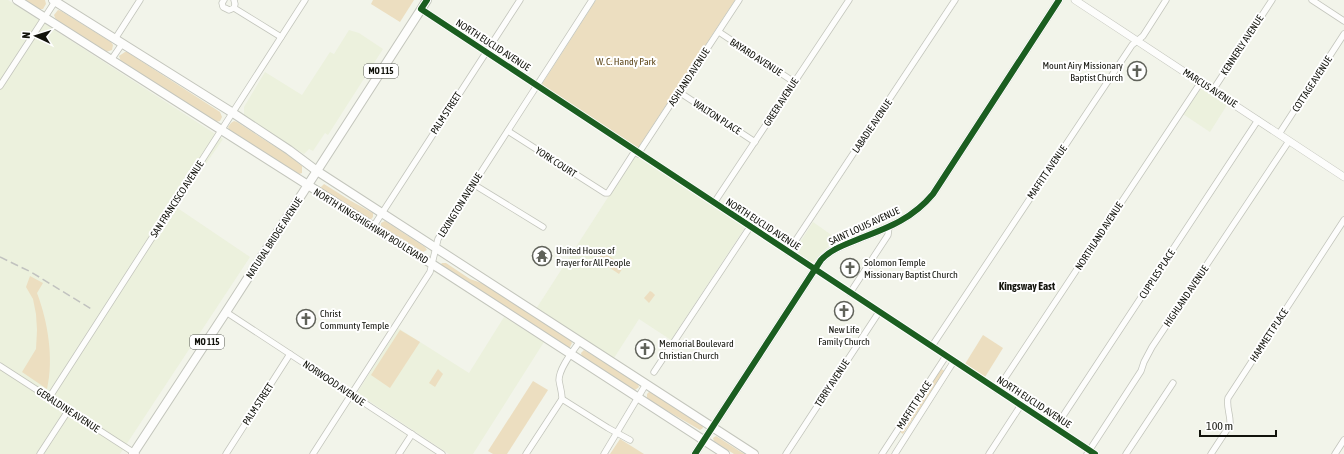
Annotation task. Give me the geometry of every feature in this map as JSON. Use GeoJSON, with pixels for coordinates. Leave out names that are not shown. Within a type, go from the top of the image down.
{"type":"FeatureCollection","features":[{"type":"Feature","properties":{"kind":"main road","name":"NORTH KINGSHIGHWAY BOULEVARD"},"geometry":{"type":"LineString","coordinates":[[16,0],[432,264],[570,355],[638,397],[725,454]]}},
{"type":"Feature","properties":{"kind":"main road","name":"NORTH KINGSHIGHWAY BOULEVARD"},"geometry":{"type":"LineString","coordinates":[[55,0],[118,42],[233,113],[289,150],[317,171],[754,454]]}},
{"type":"Feature","properties":{"kind":"main road","name":"NATURAL BRIDGE AVENUE"},"geometry":{"type":"LineString","coordinates":[[135,454],[427,0]]}},
{"type":"Feature","properties":{"kind":"street"},"geometry":{"type":"LineString","coordinates":[[0,86],[55,0]]}},
{"type":"Feature","properties":{"kind":"street"},"geometry":{"type":"LineString","coordinates":[[111,60],[118,42],[140,0]]}},
{"type":"Feature","properties":{"kind":"street"},"geometry":{"type":"LineString","coordinates":[[224,0],[222,5],[225,9],[228,10],[234,8]]}},
{"type":"Feature","properties":{"kind":"street"},"geometry":{"type":"LineString","coordinates":[[234,0],[234,8]]}},
{"type":"Feature","properties":{"kind":"street","name":"SAN FRANCISCO AVENUE"},"geometry":{"type":"LineString","coordinates":[[49,398],[305,0]]}},
{"type":"Feature","properties":{"kind":"street","name":"PALM STREET"},"geometry":{"type":"LineString","coordinates":[[373,227],[520,0]]}},
{"type":"Feature","properties":{"kind":"street","name":"LEXINGTON AVENUE"},"geometry":{"type":"LineString","coordinates":[[313,454],[430,272],[438,239],[592,0]]}},
{"type":"Feature","properties":{"kind":"street","name":"ASHLAND AVENUE"},"geometry":{"type":"LineString","coordinates":[[606,193],[679,92],[739,0]]}},
{"type":"Feature","properties":{"kind":"street","name":"GREER AVENUE"},"geometry":{"type":"LineString","coordinates":[[714,203],[849,0]]}},
{"type":"Feature","properties":{"kind":"street","name":"LABADIE AVENUE"},"geometry":{"type":"LineString","coordinates":[[788,252],[955,0]]}},
{"type":"Feature","properties":{"kind":"street","name":"SAINT LOUIS AVENUE"},"geometry":{"type":"LineString","coordinates":[[695,454],[823,258],[834,249],[889,227],[913,213],[933,194],[1059,0]]}},
{"type":"Feature","properties":{"kind":"street","name":"MARCUS AVENUE"},"geometry":{"type":"LineString","coordinates":[[1075,0],[1289,141],[1343,174]]}},
{"type":"Feature","properties":{"kind":"street","name":"MAFFITT AVENUE"},"geometry":{"type":"LineString","coordinates":[[932,346],[1132,45],[1142,36],[1166,0]]}},
{"type":"Feature","properties":{"kind":"street","name":"KENNERLY AVENUE"},"geometry":{"type":"LineString","coordinates":[[1213,90],[1272,0]]}},
{"type":"Feature","properties":{"kind":"street"},"geometry":{"type":"LineString","coordinates":[[1312,0],[1344,21]]}},
{"type":"Feature","properties":{"kind":"street"},"geometry":{"type":"LineString","coordinates":[[234,8],[281,37]]}},
{"type":"Feature","properties":{"kind":"street","name":"NORTH EUCLID AVENUE"},"geometry":{"type":"LineString","coordinates":[[421,9],[932,346],[1055,428],[1088,452],[1095,454]]}},
{"type":"Feature","properties":{"kind":"street","name":"BAYARD AVENUE"},"geometry":{"type":"LineString","coordinates":[[719,32],[794,82]]}},
{"type":"Feature","properties":{"kind":"street","name":"COTTAGE AVENUE"},"geometry":{"type":"LineString","coordinates":[[1279,134],[1344,34]]}},
{"type":"Feature","properties":{"kind":"street","name":"NORTHLAND AVENUE"},"geometry":{"type":"LineString","coordinates":[[998,390],[1201,82]]}},
{"type":"Feature","properties":{"kind":"street","name":"WALTON PLACE"},"geometry":{"type":"LineString","coordinates":[[679,92],[755,142]]}},
{"type":"Feature","properties":{"kind":"street","name":"CUPPLES PLACE"},"geometry":{"type":"LineString","coordinates":[[1055,428],[1258,120]]}},
{"type":"Feature","properties":{"kind":"street","name":"YORK COURT"},"geometry":{"type":"LineString","coordinates":[[508,131],[606,193]]}},
{"type":"Feature","properties":{"kind":"street","name":"HIGHLAND AVENUE"},"geometry":{"type":"LineString","coordinates":[[1088,452],[1141,371],[1152,347],[1289,141]]}},
{"type":"Feature","properties":{"kind":"street"},"geometry":{"type":"LineString","coordinates":[[473,184],[543,227]]}},
{"type":"Feature","properties":{"kind":"street","name":"HAMMETT PLACE"},"geometry":{"type":"LineString","coordinates":[[1211,454],[1230,425],[1227,403],[1228,398],[1344,220]]}},
{"type":"Feature","properties":{"kind":"street"},"geometry":{"type":"LineString","coordinates":[[654,372],[750,227]]}},
{"type":"Feature","properties":{"kind":"street","name":"SAINT LOUIS AVENUE"},"geometry":{"type":"LineString","coordinates":[[850,293],[888,235],[889,227]]}},
{"type":"Feature","properties":{"kind":"street","name":"NORWOOD AVENUE"},"geometry":{"type":"LineString","coordinates":[[226,312],[442,454]]}},
{"type":"Feature","properties":{"kind":"street","name":"TERRY AVENUE"},"geometry":{"type":"LineString","coordinates":[[786,454],[879,312]]}},
{"type":"Feature","properties":{"kind":"street"},"geometry":{"type":"LineString","coordinates":[[526,454],[562,399],[559,380],[560,372],[580,341]]}},
{"type":"Feature","properties":{"kind":"street","name":"PALM STREET"},"geometry":{"type":"LineString","coordinates":[[226,454],[290,354]]}},
{"type":"Feature","properties":{"kind":"street","name":"MAFFITT PLACE"},"geometry":{"type":"LineString","coordinates":[[882,454],[946,356]]}},
{"type":"Feature","properties":{"kind":"street","name":"MAFFITT PLACE"},"geometry":{"type":"LineString","coordinates":[[895,454],[954,361]]}},
{"type":"Feature","properties":{"kind":"street","name":"GERALDINE AVENUE"},"geometry":{"type":"LineString","coordinates":[[0,366],[135,454]]}},
{"type":"Feature","properties":{"kind":"street"},"geometry":{"type":"LineString","coordinates":[[1126,454],[1173,383]]}},
{"type":"Feature","properties":{"kind":"street"},"geometry":{"type":"LineString","coordinates":[[604,454],[618,433],[646,384]]}},
{"type":"Feature","properties":{"kind":"street"},"geometry":{"type":"LineString","coordinates":[[562,399],[630,440]]}},
{"type":"Feature","properties":{"kind":"street"},"geometry":{"type":"LineString","coordinates":[[988,454],[1020,405]]}},
{"type":"Feature","properties":{"kind":"street"},"geometry":{"type":"LineString","coordinates":[[40,454],[68,411]]}},
{"type":"Feature","properties":{"kind":"street"},"geometry":{"type":"LineString","coordinates":[[399,454],[412,434]]}},
{"type":"Feature","properties":{"kind":"street"},"geometry":{"type":"LineString","coordinates":[[1335,454],[1344,440]]}},
{"type":"Feature","properties":{"kind":"shaded area"},"geometry":{"type":"Polygon","coordinates":[[[0,0],[8,0],[223,139],[176,207],[250,257],[120,454],[0,454],[0,0]]]}},
{"type":"Feature","properties":{"kind":"shaded area"},"geometry":{"type":"Polygon","coordinates":[[[349,30],[359,33],[383,49],[328,135],[325,133],[313,151],[309,149],[304,154],[244,117],[244,107],[265,72],[302,95],[330,52],[334,54],[349,30]]]}},
{"type":"Feature","properties":{"kind":"shaded area"},"geometry":{"type":"Polygon","coordinates":[[[1201,89],[1204,89],[1227,105],[1210,132],[1183,114],[1201,89]]]}},
{"type":"Feature","properties":{"kind":"shaded area"},"geometry":{"type":"Polygon","coordinates":[[[634,157],[638,157],[744,227],[744,229],[671,340],[639,319],[614,358],[536,309],[634,157]]]}},
{"type":"Feature","properties":{"kind":"shaded area"},"geometry":{"type":"Polygon","coordinates":[[[813,222],[840,241],[828,247],[814,261],[811,262],[795,253],[795,250],[813,222]]]}},
{"type":"Feature","properties":{"kind":"shaded area"},"geometry":{"type":"Polygon","coordinates":[[[504,317],[544,342],[473,454],[449,454],[357,393],[398,328],[469,373],[504,317]]]}},
{"type":"Feature","properties":{"kind":"green space"},"geometry":{"type":"Polygon","coordinates":[[[25,0],[45,0],[46,4],[43,9],[39,9],[25,0]]]}},
{"type":"Feature","properties":{"kind":"green space"},"geometry":{"type":"Polygon","coordinates":[[[373,0],[414,0],[400,22],[371,4],[373,0]]]}},
{"type":"Feature","properties":{"kind":"green space","name":"W. C. Handy Park"},"geometry":{"type":"Polygon","coordinates":[[[596,0],[735,0],[638,148],[542,86],[596,0]]]}},
{"type":"Feature","properties":{"kind":"green space"},"geometry":{"type":"Polygon","coordinates":[[[58,10],[111,42],[113,45],[112,50],[106,52],[56,20],[54,15],[58,10]]]}},
{"type":"Feature","properties":{"kind":"green space"},"geometry":{"type":"Polygon","coordinates":[[[125,52],[220,112],[222,117],[220,121],[216,122],[121,62],[119,56],[125,52]]]}},
{"type":"Feature","properties":{"kind":"green space"},"geometry":{"type":"Polygon","coordinates":[[[234,121],[291,157],[302,166],[302,173],[299,174],[230,131],[228,127],[234,121]]]}},
{"type":"Feature","properties":{"kind":"green space"},"geometry":{"type":"Polygon","coordinates":[[[324,184],[373,213],[373,217],[370,220],[321,190],[320,188],[324,184]]]}},
{"type":"Feature","properties":{"kind":"green space"},"geometry":{"type":"Polygon","coordinates":[[[385,221],[425,247],[427,250],[423,252],[401,238],[381,228],[381,223],[385,221]]]}},
{"type":"Feature","properties":{"kind":"green space"},"geometry":{"type":"Polygon","coordinates":[[[603,252],[624,266],[619,274],[598,260],[603,252]]]}},
{"type":"Feature","properties":{"kind":"green space"},"geometry":{"type":"Polygon","coordinates":[[[442,263],[446,263],[470,279],[484,284],[570,340],[572,343],[570,347],[567,348],[440,265],[442,263]]]}},
{"type":"Feature","properties":{"kind":"green space"},"geometry":{"type":"Polygon","coordinates":[[[30,276],[43,283],[37,293],[47,328],[49,341],[50,365],[47,389],[22,372],[36,349],[36,314],[33,299],[26,287],[30,276]]]}},
{"type":"Feature","properties":{"kind":"green space"},"geometry":{"type":"Polygon","coordinates":[[[650,291],[655,295],[649,303],[644,298],[650,291]]]}},
{"type":"Feature","properties":{"kind":"green space"},"geometry":{"type":"Polygon","coordinates":[[[400,330],[420,342],[390,388],[371,375],[400,330]]]}},
{"type":"Feature","properties":{"kind":"green space"},"geometry":{"type":"Polygon","coordinates":[[[983,335],[1003,348],[985,377],[965,364],[983,335]]]}},
{"type":"Feature","properties":{"kind":"green space"},"geometry":{"type":"Polygon","coordinates":[[[584,350],[637,382],[639,387],[635,390],[633,389],[582,357],[581,353],[584,350]]]}},
{"type":"Feature","properties":{"kind":"green space"},"geometry":{"type":"Polygon","coordinates":[[[438,369],[443,374],[435,387],[429,383],[438,369]]]}},
{"type":"Feature","properties":{"kind":"green space"},"geometry":{"type":"Polygon","coordinates":[[[941,369],[945,371],[903,434],[900,432],[941,369]]]}},
{"type":"Feature","properties":{"kind":"green space"},"geometry":{"type":"Polygon","coordinates":[[[533,381],[548,390],[507,454],[493,454],[488,451],[533,381]]]}},
{"type":"Feature","properties":{"kind":"green space"},"geometry":{"type":"Polygon","coordinates":[[[649,392],[702,425],[703,428],[700,430],[647,399],[647,394],[649,392]]]}},
{"type":"Feature","properties":{"kind":"green space"},"geometry":{"type":"Polygon","coordinates":[[[716,436],[745,454],[734,454],[714,441],[713,438],[716,436]]]}},
{"type":"Feature","properties":{"kind":"green space"},"geometry":{"type":"Polygon","coordinates":[[[620,439],[644,454],[610,454],[620,439]]]}},
{"type":"Feature","properties":{"kind":"railway"},"geometry":{"type":"LineString","coordinates":[[0,257],[31,272],[93,310]]}},
{"type":"Feature","properties":{"kind":"cycle path"},"geometry":{"type":"LineString","coordinates":[[427,0],[421,9],[1095,454]]}},
{"type":"Feature","properties":{"kind":"cycle path"},"geometry":{"type":"LineString","coordinates":[[695,454],[821,260],[830,252],[882,230],[909,216],[933,194],[1059,0]]}},
{"type":"Feature","properties":{"kind":"place","name":"Mount Airy Missionary Baptist Church"},"geometry":{"type":"Point","coordinates":[1137,71]}},
{"type":"Feature","properties":{"kind":"place","name":"United House of Prayer for All People"},"geometry":{"type":"Point","coordinates":[542,256]}},
{"type":"Feature","properties":{"kind":"place","name":"Solomon Temple Missionary Baptist Church"},"geometry":{"type":"Point","coordinates":[850,268]}},
{"type":"Feature","properties":{"kind":"place","name":"New Life Family Church"},"geometry":{"type":"Point","coordinates":[844,311]}},
{"type":"Feature","properties":{"kind":"place","name":"Christ Communty Temple"},"geometry":{"type":"Point","coordinates":[306,319]}},
{"type":"Feature","properties":{"kind":"place","name":"Memorial Boulevard Christian Church"},"geometry":{"type":"Point","coordinates":[645,349]}},
{"type":"Feature","properties":{"kind":"district","name":"Kingsway East"},"geometry":{"type":"Point","coordinates":[1027,286]}}]}
